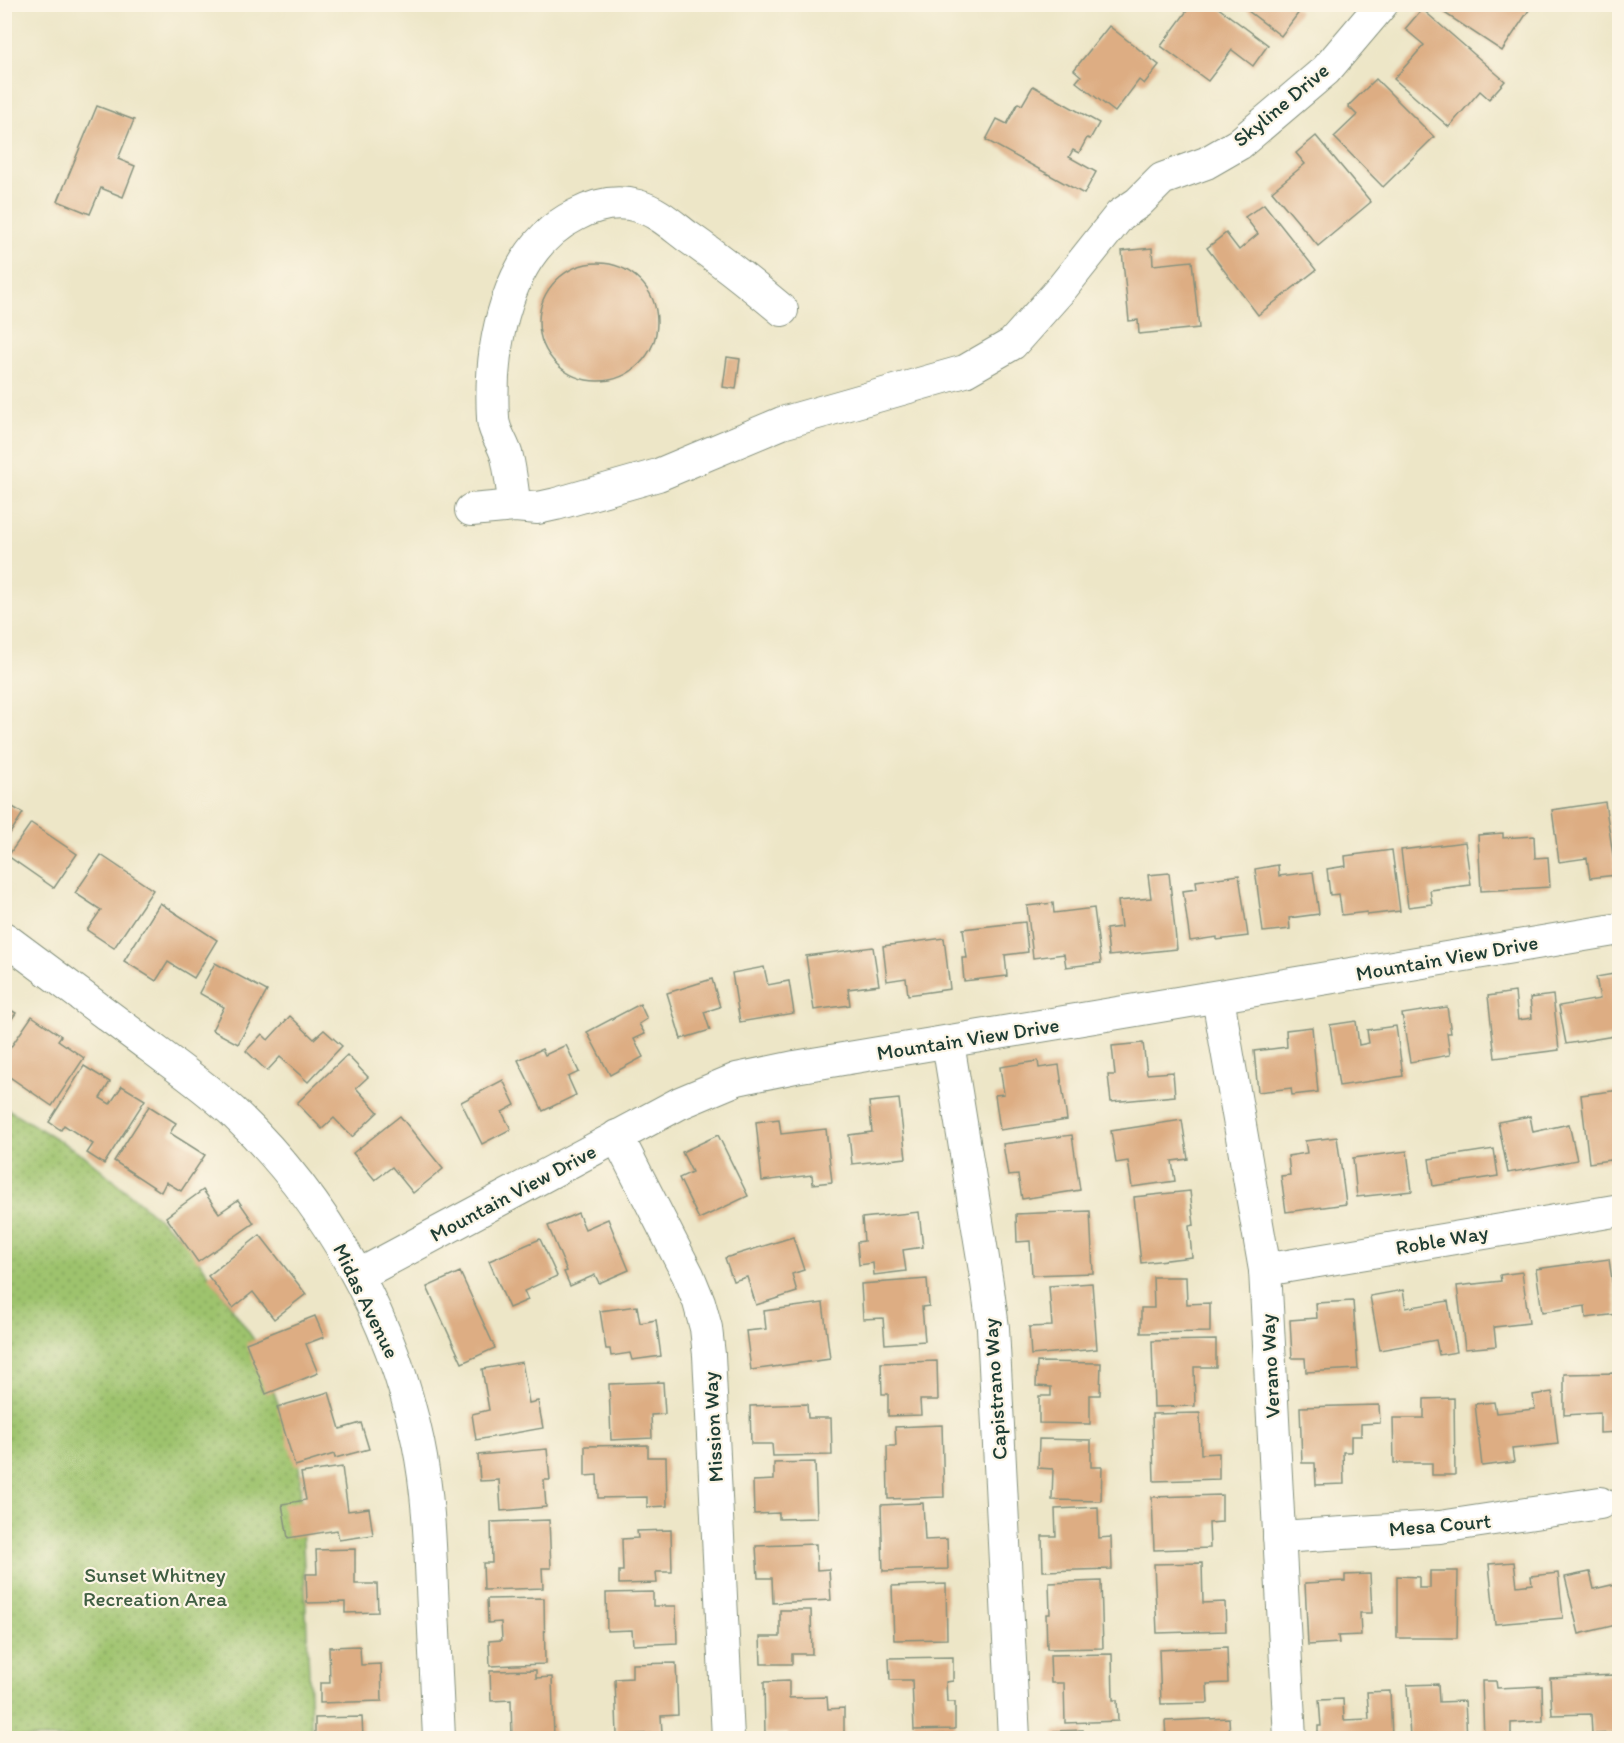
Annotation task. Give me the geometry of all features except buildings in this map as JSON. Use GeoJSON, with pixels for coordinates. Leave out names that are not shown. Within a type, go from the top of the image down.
{"type":"FeatureCollection","features":[{"type":"Feature","properties":{"kind":"street","name":"Skyline Drive"},"geometry":{"type":"LineString","coordinates":[[515,506],[538,508],[657,475],[782,423],[965,371],[1012,344],[1062,288],[1120,215],[1138,203],[1162,179],[1206,163],[1239,144],[1326,70],[1382,4]]}},
{"type":"Feature","properties":{"kind":"street"},"geometry":{"type":"LineString","coordinates":[[471,510],[515,506],[507,456],[493,421],[495,356],[506,305],[521,267],[544,237],[563,221],[588,209],[617,203],[639,206],[662,218],[736,271],[782,310]]}},
{"type":"Feature","properties":{"kind":"street","name":"Mountain View Drive"},"geometry":{"type":"LineString","coordinates":[[359,1275],[680,1103],[737,1079],[795,1067],[1620,929]]}},
{"type":"Feature","properties":{"kind":"street","name":"Midas Avenue"},"geometry":{"type":"LineString","coordinates":[[4,938],[231,1110],[257,1136],[301,1188],[359,1275],[399,1370],[418,1443],[428,1514],[439,1738]]}},
{"type":"Feature","properties":{"kind":"street","name":"Verano Way"},"geometry":{"type":"LineString","coordinates":[[1218,998],[1265,1270],[1290,1738]]}},
{"type":"Feature","properties":{"kind":"street","name":"Capistrano Way"},"geometry":{"type":"LineString","coordinates":[[948,1043],[993,1328],[1014,1738]]}},
{"type":"Feature","properties":{"kind":"street","name":"Mission Way"},"geometry":{"type":"LineString","coordinates":[[617,1136],[688,1275],[706,1328],[728,1738]]}},
{"type":"Feature","properties":{"kind":"street","name":"Roble Way"},"geometry":{"type":"LineString","coordinates":[[1265,1270],[1620,1210]]}},
{"type":"Feature","properties":{"kind":"street","name":"Mesa Court"},"geometry":{"type":"LineString","coordinates":[[1280,1537],[1440,1527],[1600,1503]]}},
{"type":"Feature","properties":{"kind":"green space","name":"Sunset Whitney Recreation Area"},"geometry":{"type":"Polygon","coordinates":[[[4,1107],[85,1156],[186,1242],[255,1341],[299,1460],[312,1738],[5,1738],[4,1107]]]}}]}
